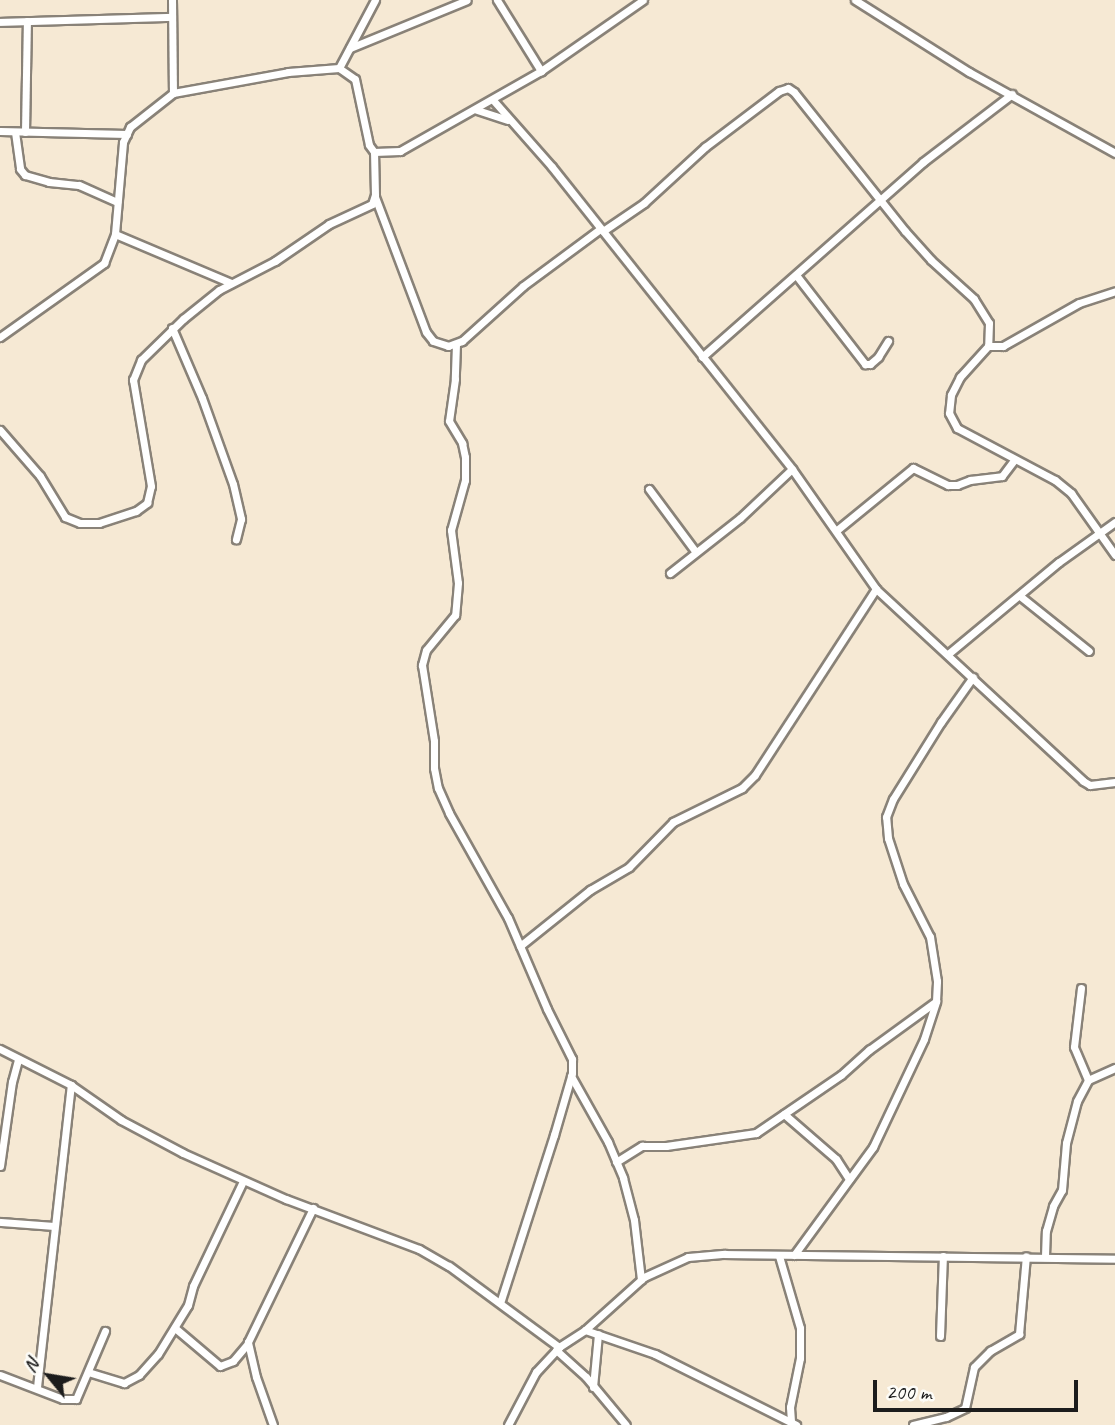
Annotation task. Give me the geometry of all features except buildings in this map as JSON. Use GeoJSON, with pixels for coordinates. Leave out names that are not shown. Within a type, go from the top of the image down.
{"type":"FeatureCollection","features":[{"type":"Feature","properties":{"kind":"street"},"geometry":{"type":"LineString","coordinates":[[172,0],[173,93]]}},
{"type":"Feature","properties":{"kind":"street"},"geometry":{"type":"LineString","coordinates":[[340,68],[375,0]]}},
{"type":"Feature","properties":{"kind":"street"},"geometry":{"type":"LineString","coordinates":[[350,48],[467,0]]}},
{"type":"Feature","properties":{"kind":"street"},"geometry":{"type":"LineString","coordinates":[[497,0],[541,71]]}},
{"type":"Feature","properties":{"kind":"street"},"geometry":{"type":"LineString","coordinates":[[374,152],[400,151],[477,110],[541,71],[643,0]]}},
{"type":"Feature","properties":{"kind":"street"},"geometry":{"type":"LineString","coordinates":[[855,0],[969,72],[1115,153]]}},
{"type":"Feature","properties":{"kind":"street"},"geometry":{"type":"LineString","coordinates":[[0,22],[171,17]]}},
{"type":"Feature","properties":{"kind":"street"},"geometry":{"type":"LineString","coordinates":[[25,132],[27,21]]}},
{"type":"Feature","properties":{"kind":"street"},"geometry":{"type":"LineString","coordinates":[[0,337],[98,270],[110,253],[114,234],[123,142],[148,110],[173,93],[300,71],[340,68],[355,79],[369,145],[374,152],[374,197],[426,332],[439,344],[456,344],[558,257],[644,203],[705,146],[783,88],[798,96],[931,260],[982,309],[989,323],[988,346],[960,377],[951,395],[949,413],[957,428],[967,436],[1055,480],[1071,493],[1115,555]]}},
{"type":"Feature","properties":{"kind":"street"},"geometry":{"type":"LineString","coordinates":[[702,357],[923,162],[1012,94]]}},
{"type":"Feature","properties":{"kind":"street"},"geometry":{"type":"LineString","coordinates":[[493,100],[508,121],[552,167],[792,469],[876,589],[1083,781],[1090,785],[1115,782]]}},
{"type":"Feature","properties":{"kind":"street"},"geometry":{"type":"LineString","coordinates":[[477,110],[508,121]]}},
{"type":"Feature","properties":{"kind":"street"},"geometry":{"type":"LineString","coordinates":[[0,131],[127,134]]}},
{"type":"Feature","properties":{"kind":"street"},"geometry":{"type":"LineString","coordinates":[[15,132],[20,169],[25,175],[92,189],[117,202]]}},
{"type":"Feature","properties":{"kind":"street"},"geometry":{"type":"LineString","coordinates":[[0,430],[40,476],[65,517],[80,523],[99,523],[136,512],[147,503],[151,486],[133,380],[141,359],[173,328],[231,284],[275,261],[329,224],[370,206],[374,197]]}},
{"type":"Feature","properties":{"kind":"street"},"geometry":{"type":"LineString","coordinates":[[114,234],[231,284]]}},
{"type":"Feature","properties":{"kind":"street"},"geometry":{"type":"LineString","coordinates":[[796,275],[865,364],[870,364],[878,357],[888,341]]}},
{"type":"Feature","properties":{"kind":"street"},"geometry":{"type":"LineString","coordinates":[[988,346],[1003,346],[1055,314],[1115,291]]}},
{"type":"Feature","properties":{"kind":"street"},"geometry":{"type":"LineString","coordinates":[[173,328],[233,484],[241,519],[236,539]]}},
{"type":"Feature","properties":{"kind":"street"},"geometry":{"type":"LineString","coordinates":[[456,344],[449,422],[462,443],[466,457],[465,480],[451,530],[458,583],[455,615],[426,650],[423,678],[434,741],[438,788],[504,909],[547,1009],[567,1044],[572,1059],[571,1076],[500,1303]]}},
{"type":"Feature","properties":{"kind":"street"},"geometry":{"type":"LineString","coordinates":[[837,530],[913,468],[948,485],[957,485],[970,480],[999,477],[1014,460]]}},
{"type":"Feature","properties":{"kind":"street"},"geometry":{"type":"LineString","coordinates":[[670,573],[740,518],[792,469]]}},
{"type":"Feature","properties":{"kind":"street"},"geometry":{"type":"LineString","coordinates":[[649,489],[695,551]]}},
{"type":"Feature","properties":{"kind":"street"},"geometry":{"type":"LineString","coordinates":[[948,654],[1115,522]]}},
{"type":"Feature","properties":{"kind":"street"},"geometry":{"type":"LineString","coordinates":[[520,946],[590,890],[629,867],[673,822],[742,788],[755,775],[876,589]]}},
{"type":"Feature","properties":{"kind":"street"},"geometry":{"type":"LineString","coordinates":[[1020,596],[1089,652]]}},
{"type":"Feature","properties":{"kind":"street"},"geometry":{"type":"LineString","coordinates":[[794,1255],[873,1147],[924,1039],[936,1001],[937,981],[930,937],[903,884],[888,838],[886,817],[893,799],[973,677]]}},
{"type":"Feature","properties":{"kind":"street"},"geometry":{"type":"LineString","coordinates":[[1081,988],[1074,1047],[1088,1080]]}},
{"type":"Feature","properties":{"kind":"street"},"geometry":{"type":"LineString","coordinates":[[616,1162],[642,1146],[666,1146],[756,1133],[841,1075],[869,1050],[936,1001]]}},
{"type":"Feature","properties":{"kind":"street"},"geometry":{"type":"LineString","coordinates":[[0,1049],[71,1086],[147,1135],[243,1181],[419,1249],[449,1266],[557,1349],[586,1377],[626,1425]]}},
{"type":"Feature","properties":{"kind":"street"},"geometry":{"type":"LineString","coordinates":[[0,1166],[12,1082],[18,1059]]}},
{"type":"Feature","properties":{"kind":"street"},"geometry":{"type":"LineString","coordinates":[[1045,1256],[1046,1231],[1065,1178],[1064,1159],[1072,1114],[1088,1080],[1115,1068]]}},
{"type":"Feature","properties":{"kind":"street"},"geometry":{"type":"LineString","coordinates":[[571,1076],[616,1162],[630,1203],[641,1280]]}},
{"type":"Feature","properties":{"kind":"street"},"geometry":{"type":"LineString","coordinates":[[37,1387],[71,1086]]}},
{"type":"Feature","properties":{"kind":"street"},"geometry":{"type":"LineString","coordinates":[[785,1114],[836,1159],[849,1179]]}},
{"type":"Feature","properties":{"kind":"street"},"geometry":{"type":"LineString","coordinates":[[88,1372],[119,1383],[131,1380],[148,1366],[175,1328],[243,1181]]}},
{"type":"Feature","properties":{"kind":"street"},"geometry":{"type":"LineString","coordinates":[[175,1328],[220,1366],[233,1361],[248,1342],[313,1208]]}},
{"type":"Feature","properties":{"kind":"street"},"geometry":{"type":"LineString","coordinates":[[0,1222],[54,1226]]}},
{"type":"Feature","properties":{"kind":"street"},"geometry":{"type":"LineString","coordinates":[[508,1425],[536,1372],[557,1349],[585,1330],[641,1280],[688,1257],[726,1254],[1045,1256],[1115,1259]]}},
{"type":"Feature","properties":{"kind":"street"},"geometry":{"type":"LineString","coordinates":[[779,1256],[800,1328],[800,1358],[790,1407],[793,1424]]}},
{"type":"Feature","properties":{"kind":"street"},"geometry":{"type":"LineString","coordinates":[[940,1336],[943,1256]]}},
{"type":"Feature","properties":{"kind":"street"},"geometry":{"type":"LineString","coordinates":[[913,1425],[946,1417],[965,1408],[974,1367],[990,1351],[1019,1334],[1026,1256]]}},
{"type":"Feature","properties":{"kind":"street"},"geometry":{"type":"LineString","coordinates":[[585,1330],[664,1358],[793,1424]]}},
{"type":"Feature","properties":{"kind":"street"},"geometry":{"type":"LineString","coordinates":[[0,1375],[70,1401],[79,1395],[105,1331]]}},
{"type":"Feature","properties":{"kind":"street"},"geometry":{"type":"LineString","coordinates":[[593,1387],[598,1334]]}},
{"type":"Feature","properties":{"kind":"street"},"geometry":{"type":"LineString","coordinates":[[248,1342],[256,1377],[273,1425]]}}]}
